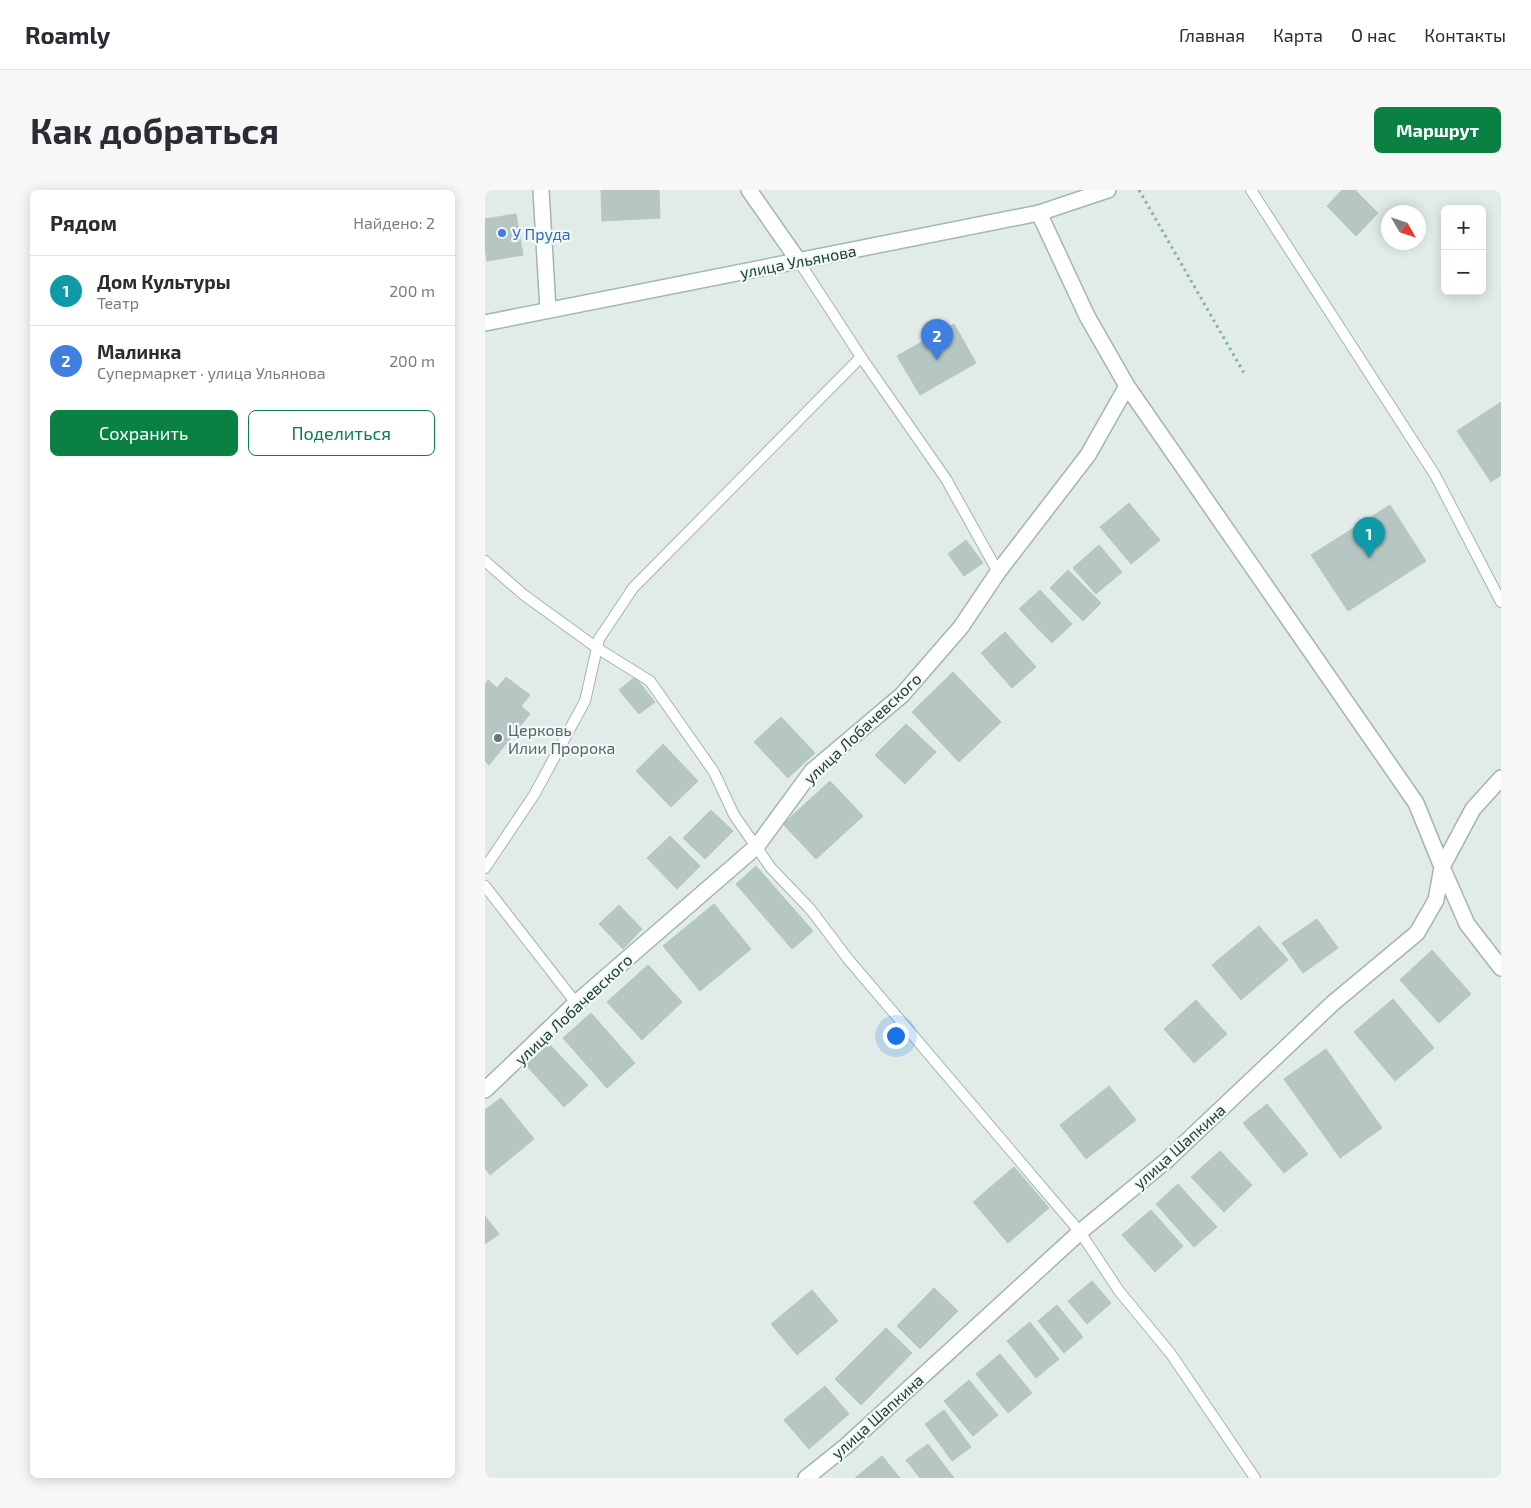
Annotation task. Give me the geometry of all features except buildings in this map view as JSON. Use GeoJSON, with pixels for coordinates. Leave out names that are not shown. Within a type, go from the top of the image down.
{"type":"FeatureCollection","features":[{"type":"Feature","properties":{"kind":"street"},"geometry":{"type":"LineString","coordinates":[[541,190],[547,310]]}},
{"type":"Feature","properties":{"kind":"street"},"geometry":{"type":"LineString","coordinates":[[749,190],[798,260]]}},
{"type":"Feature","properties":{"kind":"street","name":"улица Ульянова"},"geometry":{"type":"LineString","coordinates":[[485,323],[1039,213],[1108,190]]}},
{"type":"Feature","properties":{"kind":"street"},"geometry":{"type":"LineString","coordinates":[[1039,213],[1087,316],[1127,386],[1416,803],[1467,924],[1501,968]]}},
{"type":"Feature","properties":{"kind":"street","name":"улица Лобачевского"},"geometry":{"type":"LineString","coordinates":[[485,1090],[576,1003],[757,846],[811,771],[902,695],[961,628],[998,572],[1088,455],[1127,386]]}},
{"type":"Feature","properties":{"kind":"street","name":"улица Шапкина"},"geometry":{"type":"LineString","coordinates":[[807,1478],[853,1439],[1080,1232],[1167,1160],[1333,1003],[1417,933],[1435,900],[1442,867],[1473,809],[1501,778]]}},
{"type":"Feature","properties":{"kind":"lane"},"geometry":{"type":"LineString","coordinates":[[1251,190],[1435,475],[1501,602]]}},
{"type":"Feature","properties":{"kind":"lane"},"geometry":{"type":"LineString","coordinates":[[798,260],[861,357],[946,479],[998,572]]}},
{"type":"Feature","properties":{"kind":"lane"},"geometry":{"type":"LineString","coordinates":[[485,868],[534,795],[585,701],[599,639],[633,588],[861,357]]}},
{"type":"Feature","properties":{"kind":"lane"},"geometry":{"type":"LineString","coordinates":[[485,561],[524,595],[597,648],[651,681],[714,772],[734,815],[771,868],[811,910],[848,959],[1080,1232],[1119,1291],[1171,1354],[1255,1478]]}},
{"type":"Feature","properties":{"kind":"lane"},"geometry":{"type":"LineString","coordinates":[[485,886],[576,1003]]}},
{"type":"Feature","properties":{"kind":"path"},"geometry":{"type":"LineString","coordinates":[[1139,190],[1244,373]]}},
{"type":"Feature","properties":{"kind":"place","name":"У Пруда"},"geometry":{"type":"Point","coordinates":[502,233]}},
{"type":"Feature","properties":{"kind":"place","name":"Малинка"},"geometry":{"type":"Point","coordinates":[937,360]}},
{"type":"Feature","properties":{"kind":"place","name":"Дом Культуры"},"geometry":{"type":"Point","coordinates":[1369,558]}},
{"type":"Feature","properties":{"kind":"place","name":"Церковь Илии Пророка"},"geometry":{"type":"Point","coordinates":[498,738]}}]}
